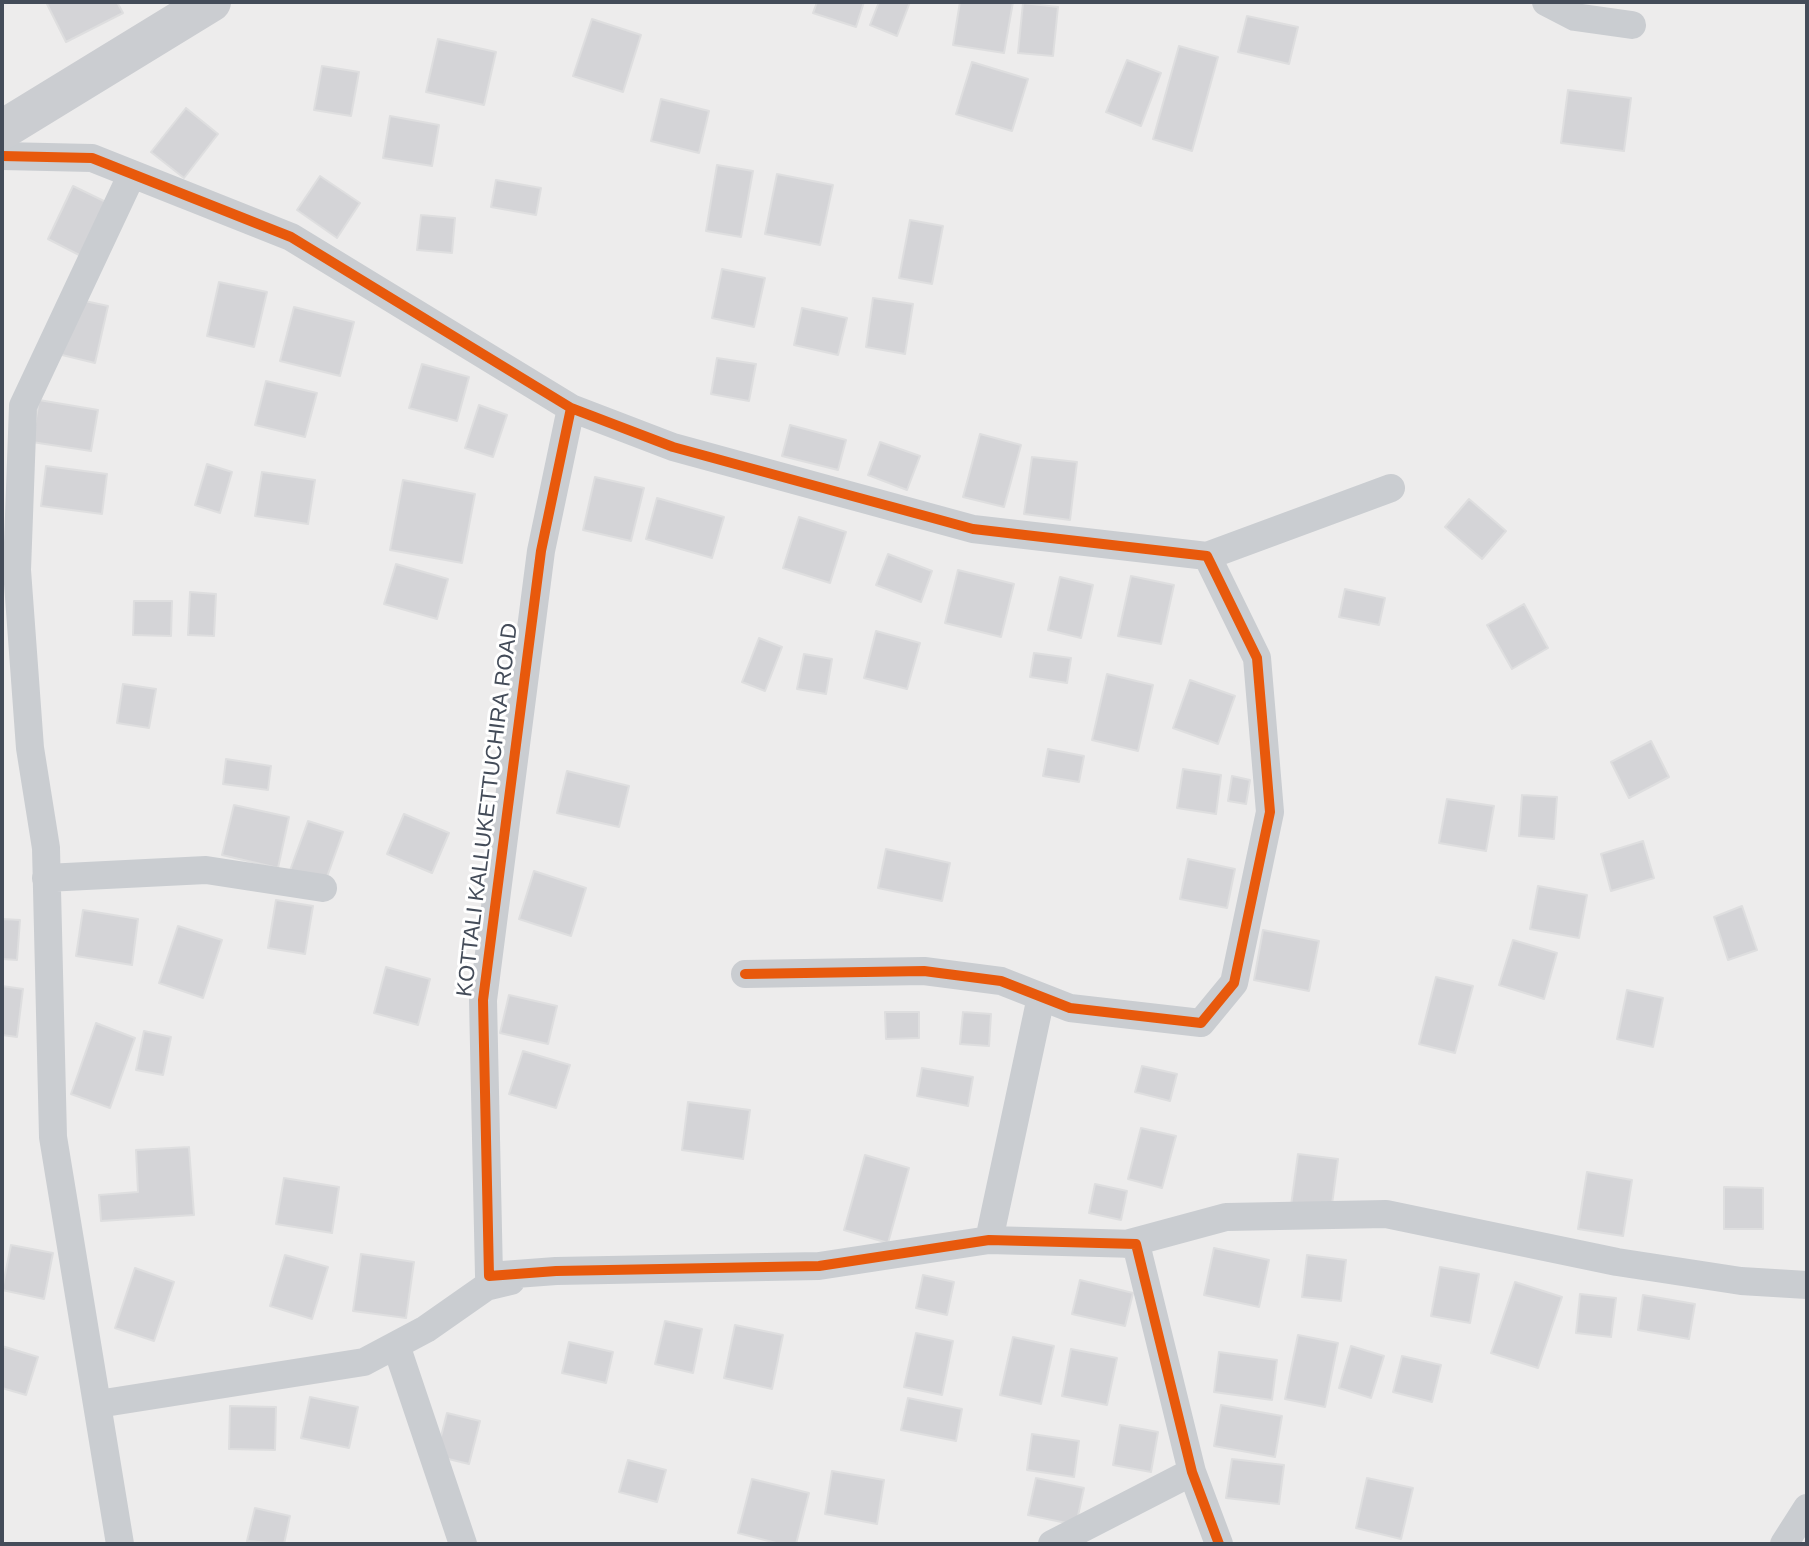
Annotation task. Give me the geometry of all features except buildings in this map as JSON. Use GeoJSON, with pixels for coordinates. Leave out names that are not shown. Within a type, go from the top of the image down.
{"type":"FeatureCollection","features":[{"type":"Feature","properties":{"kind":"main road"},"geometry":{"type":"LineString","coordinates":[[2,130],[211,2]]}},
{"type":"Feature","properties":{"kind":"street"},"geometry":{"type":"LineString","coordinates":[[1546,2],[1575,17],[1632,25]]}},
{"type":"Feature","properties":{"kind":"street"},"geometry":{"type":"LineString","coordinates":[[2,156],[92,158],[291,237],[571,408],[673,447],[973,529],[1207,556],[1391,488]]}},
{"type":"Feature","properties":{"kind":"street"},"geometry":{"type":"LineString","coordinates":[[120,1544],[53,1137],[46,848],[30,748],[17,570],[23,406],[132,174]]}},
{"type":"Feature","properties":{"kind":"street","name":"KOTTALI KALLUKETTUCHIRA ROAD"},"geometry":{"type":"LineString","coordinates":[[571,408],[541,551],[483,1000],[489,1276],[556,1271],[819,1266],[989,1240],[1126,1244],[1226,1217],[1386,1214],[1617,1262],[1741,1281],[1807,1285]]}},
{"type":"Feature","properties":{"kind":"street"},"geometry":{"type":"LineString","coordinates":[[745,974],[924,971],[1001,981],[1070,1008],[1201,1023],[1234,983],[1270,812],[1257,658],[1207,556]]}},
{"type":"Feature","properties":{"kind":"street"},"geometry":{"type":"LineString","coordinates":[[46,878],[206,870],[323,888]]}},
{"type":"Feature","properties":{"kind":"street"},"geometry":{"type":"LineString","coordinates":[[989,1240],[1041,997]]}},
{"type":"Feature","properties":{"kind":"street"},"geometry":{"type":"LineString","coordinates":[[1126,1244],[1136,1244],[1192,1472],[1219,1544]]}},
{"type":"Feature","properties":{"kind":"street"},"geometry":{"type":"LineString","coordinates":[[98,1404],[364,1362],[426,1329],[486,1287],[556,1271]]}},
{"type":"Feature","properties":{"kind":"street"},"geometry":{"type":"LineString","coordinates":[[396,1345],[463,1544]]}},
{"type":"Feature","properties":{"kind":"street"},"geometry":{"type":"LineString","coordinates":[[1052,1544],[1192,1472]]}},
{"type":"Feature","properties":{"kind":"street"},"geometry":{"type":"LineString","coordinates":[[1784,1544],[1807,1508]]}},
{"type":"Feature","properties":{"kind":"cycle path"},"geometry":{"type":"LineString","coordinates":[[2,156],[92,158],[291,237],[571,408],[541,551],[483,1000],[489,1276],[556,1271],[819,1266],[989,1240],[1136,1244],[1192,1472],[1219,1544]]}},
{"type":"Feature","properties":{"kind":"cycle path"},"geometry":{"type":"LineString","coordinates":[[571,408],[673,447],[973,529],[1207,556],[1257,658],[1270,812],[1234,983],[1201,1023],[1070,1008],[1001,981],[924,971],[745,974]]}}]}
